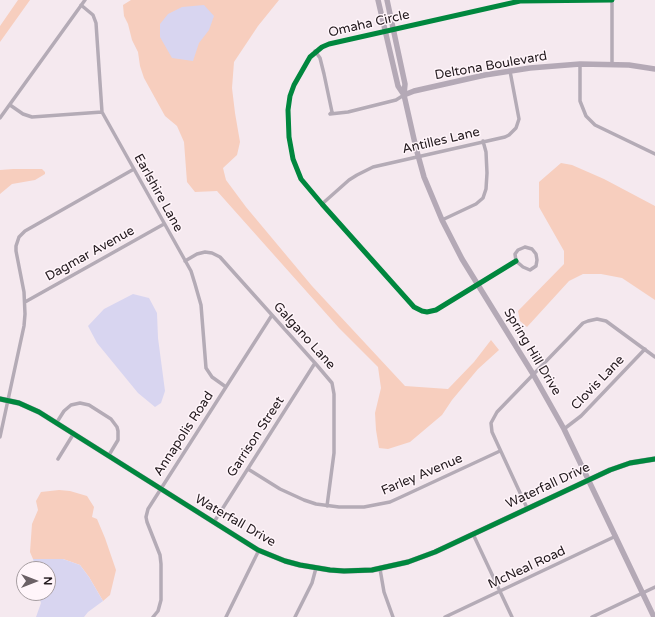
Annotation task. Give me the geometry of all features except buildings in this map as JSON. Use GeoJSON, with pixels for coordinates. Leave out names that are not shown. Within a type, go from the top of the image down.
{"type":"FeatureCollection","features":[{"type":"Feature","properties":{"kind":"main road","name":"Spring Hill Drive"},"geometry":{"type":"LineString","coordinates":[[378,0],[398,86],[404,95]]}},
{"type":"Feature","properties":{"kind":"main road","name":"Spring Hill Drive"},"geometry":{"type":"LineString","coordinates":[[386,0],[405,84],[404,95],[418,156],[432,197],[458,252],[533,374],[564,429],[654,617]]}},
{"type":"Feature","properties":{"kind":"main road","name":"Deltona Boulevard"},"geometry":{"type":"LineString","coordinates":[[404,95],[510,71],[550,66],[580,64],[629,65],[655,69]]}},
{"type":"Feature","properties":{"kind":"main road","name":"Waterfall Drive"},"geometry":{"type":"LineString","coordinates":[[0,399],[29,407],[56,422],[259,550],[285,561],[316,568],[344,571],[380,569],[423,557],[589,479],[620,466],[641,460],[655,459]]}},
{"type":"Feature","properties":{"kind":"street"},"geometry":{"type":"LineString","coordinates":[[0,118],[85,0]]}},
{"type":"Feature","properties":{"kind":"street"},"geometry":{"type":"LineString","coordinates":[[612,0],[612,65]]}},
{"type":"Feature","properties":{"kind":"street","name":"Omaha Circle"},"geometry":{"type":"LineString","coordinates":[[516,261],[436,310],[427,312],[418,310],[306,186],[297,170],[293,159],[288,124],[289,103],[294,85],[315,51],[329,44],[520,1],[612,0]]}},
{"type":"Feature","properties":{"kind":"street","name":"Earlshire Lane"},"geometry":{"type":"LineString","coordinates":[[81,5],[93,15],[96,23],[102,112],[185,261],[196,284],[200,300],[206,368],[212,377],[226,387]]}},
{"type":"Feature","properties":{"kind":"street"},"geometry":{"type":"LineString","coordinates":[[315,51],[320,58],[324,74],[332,112],[330,114],[348,112],[389,101],[404,95]]}},
{"type":"Feature","properties":{"kind":"street"},"geometry":{"type":"LineString","coordinates":[[580,64],[580,102],[586,116],[595,125],[655,154]]}},
{"type":"Feature","properties":{"kind":"street","name":"Antilles Lane"},"geometry":{"type":"LineString","coordinates":[[322,204],[349,180],[365,170],[509,135],[518,124],[519,114],[510,71]]}},
{"type":"Feature","properties":{"kind":"street"},"geometry":{"type":"LineString","coordinates":[[10,104],[23,114],[32,117],[102,112]]}},
{"type":"Feature","properties":{"kind":"street"},"geometry":{"type":"LineString","coordinates":[[442,220],[476,204],[483,198],[486,189],[487,172],[486,152],[483,142]]}},
{"type":"Feature","properties":{"kind":"street"},"geometry":{"type":"LineString","coordinates":[[0,437],[24,326],[25,302],[16,246],[21,234],[134,170]]}},
{"type":"Feature","properties":{"kind":"street","name":"Dagmar Avenue"},"geometry":{"type":"LineString","coordinates":[[25,302],[164,224]]}},
{"type":"Feature","properties":{"kind":"street","name":"Omaha Circle"},"geometry":{"type":"LineString","coordinates":[[525,247],[532,248],[536,254],[536,266],[530,270],[523,267],[516,261],[515,254],[518,250],[525,247]]}},
{"type":"Feature","properties":{"kind":"street","name":"Galgano Lane"},"geometry":{"type":"LineString","coordinates":[[185,261],[201,253],[208,252],[216,254],[220,257],[329,378],[334,388],[334,453],[327,506]]}},
{"type":"Feature","properties":{"kind":"street","name":"Annapolis Road"},"geometry":{"type":"LineString","coordinates":[[153,617],[158,611],[161,600],[161,560],[148,526],[146,517],[148,509],[272,315]]}},
{"type":"Feature","properties":{"kind":"street"},"geometry":{"type":"LineString","coordinates":[[527,508],[492,432],[492,418],[496,412],[583,324],[592,320],[606,321],[655,357]]}},
{"type":"Feature","properties":{"kind":"street","name":"Clovis Lane"},"geometry":{"type":"LineString","coordinates":[[564,429],[581,416],[645,349]]}},
{"type":"Feature","properties":{"kind":"street","name":"Garrison Street"},"geometry":{"type":"LineString","coordinates":[[214,522],[315,363]]}},
{"type":"Feature","properties":{"kind":"street"},"geometry":{"type":"LineString","coordinates":[[56,422],[64,411],[71,405],[80,403],[89,405],[111,419],[117,427],[118,440],[109,455]]}},
{"type":"Feature","properties":{"kind":"street"},"geometry":{"type":"LineString","coordinates":[[58,459],[74,433]]}},
{"type":"Feature","properties":{"kind":"street","name":"Farley Avenue"},"geometry":{"type":"LineString","coordinates":[[248,469],[292,495],[304,500],[327,506],[352,508],[390,502],[408,495],[500,451]]}},
{"type":"Feature","properties":{"kind":"street"},"geometry":{"type":"LineString","coordinates":[[473,534],[512,617]]}},
{"type":"Feature","properties":{"kind":"street","name":"McNeal Road"},"geometry":{"type":"LineString","coordinates":[[445,617],[616,536]]}},
{"type":"Feature","properties":{"kind":"street"},"geometry":{"type":"LineString","coordinates":[[226,617],[259,550]]}},
{"type":"Feature","properties":{"kind":"street"},"geometry":{"type":"LineString","coordinates":[[296,617],[312,583],[316,568]]}},
{"type":"Feature","properties":{"kind":"street"},"geometry":{"type":"LineString","coordinates":[[380,569],[384,592],[393,617]]}},
{"type":"Feature","properties":{"kind":"street"},"geometry":{"type":"LineString","coordinates":[[592,617],[655,587]]}},
{"type":"Feature","properties":{"kind":"shaded area"},"geometry":{"type":"Polygon","coordinates":[[[18,0],[30,0],[0,42],[0,26],[18,0]]]}},
{"type":"Feature","properties":{"kind":"shaded area"},"geometry":{"type":"Polygon","coordinates":[[[131,0],[279,0],[258,26],[234,62],[232,88],[240,142],[237,155],[223,168],[226,180],[246,207],[312,286],[405,386],[448,389],[474,362],[491,340],[499,350],[478,369],[452,400],[442,415],[410,442],[388,449],[379,448],[375,413],[381,388],[378,367],[339,328],[217,191],[195,192],[187,182],[184,142],[177,126],[165,116],[144,78],[138,52],[132,40],[128,24],[124,16],[123,5],[131,0]]]}},
{"type":"Feature","properties":{"kind":"shaded area"},"geometry":{"type":"Polygon","coordinates":[[[204,5],[214,16],[209,30],[199,43],[193,61],[172,58],[160,37],[160,24],[168,14],[182,7],[204,5]]]}},
{"type":"Feature","properties":{"kind":"shaded area"},"geometry":{"type":"Polygon","coordinates":[[[561,163],[572,165],[604,179],[655,206],[655,300],[622,278],[601,274],[583,274],[569,281],[527,327],[520,321],[518,311],[564,264],[564,251],[539,207],[539,182],[561,163]]]}},
{"type":"Feature","properties":{"kind":"shaded area"},"geometry":{"type":"Polygon","coordinates":[[[42,169],[45,174],[35,180],[12,184],[0,194],[0,170],[42,169]]]}},
{"type":"Feature","properties":{"kind":"shaded area"},"geometry":{"type":"Polygon","coordinates":[[[133,294],[149,298],[157,313],[158,338],[165,391],[161,403],[155,407],[138,393],[97,343],[88,326],[104,309],[133,294]]]}},
{"type":"Feature","properties":{"kind":"shaded area"},"geometry":{"type":"Polygon","coordinates":[[[59,490],[70,491],[87,496],[94,507],[92,517],[97,519],[116,570],[110,595],[103,601],[80,565],[63,559],[33,559],[30,552],[32,524],[38,510],[36,501],[41,492],[59,490]]]}},
{"type":"Feature","properties":{"kind":"shaded area"},"geometry":{"type":"Polygon","coordinates":[[[33,559],[63,559],[80,565],[103,601],[88,612],[84,617],[36,617],[40,601],[56,601],[56,561],[34,561],[33,559]]]}},
{"type":"Feature","properties":{"kind":"cycle path"},"geometry":{"type":"LineString","coordinates":[[516,261],[436,310],[427,312],[414,307],[301,179],[293,159],[289,137],[288,110],[290,96],[294,85],[310,57],[322,47],[329,44],[520,1],[612,0]]}},
{"type":"Feature","properties":{"kind":"cycle path"},"geometry":{"type":"LineString","coordinates":[[0,399],[19,403],[39,412],[258,550],[285,561],[330,570],[372,570],[408,562],[435,552],[610,470],[630,463],[655,459]]}}]}
